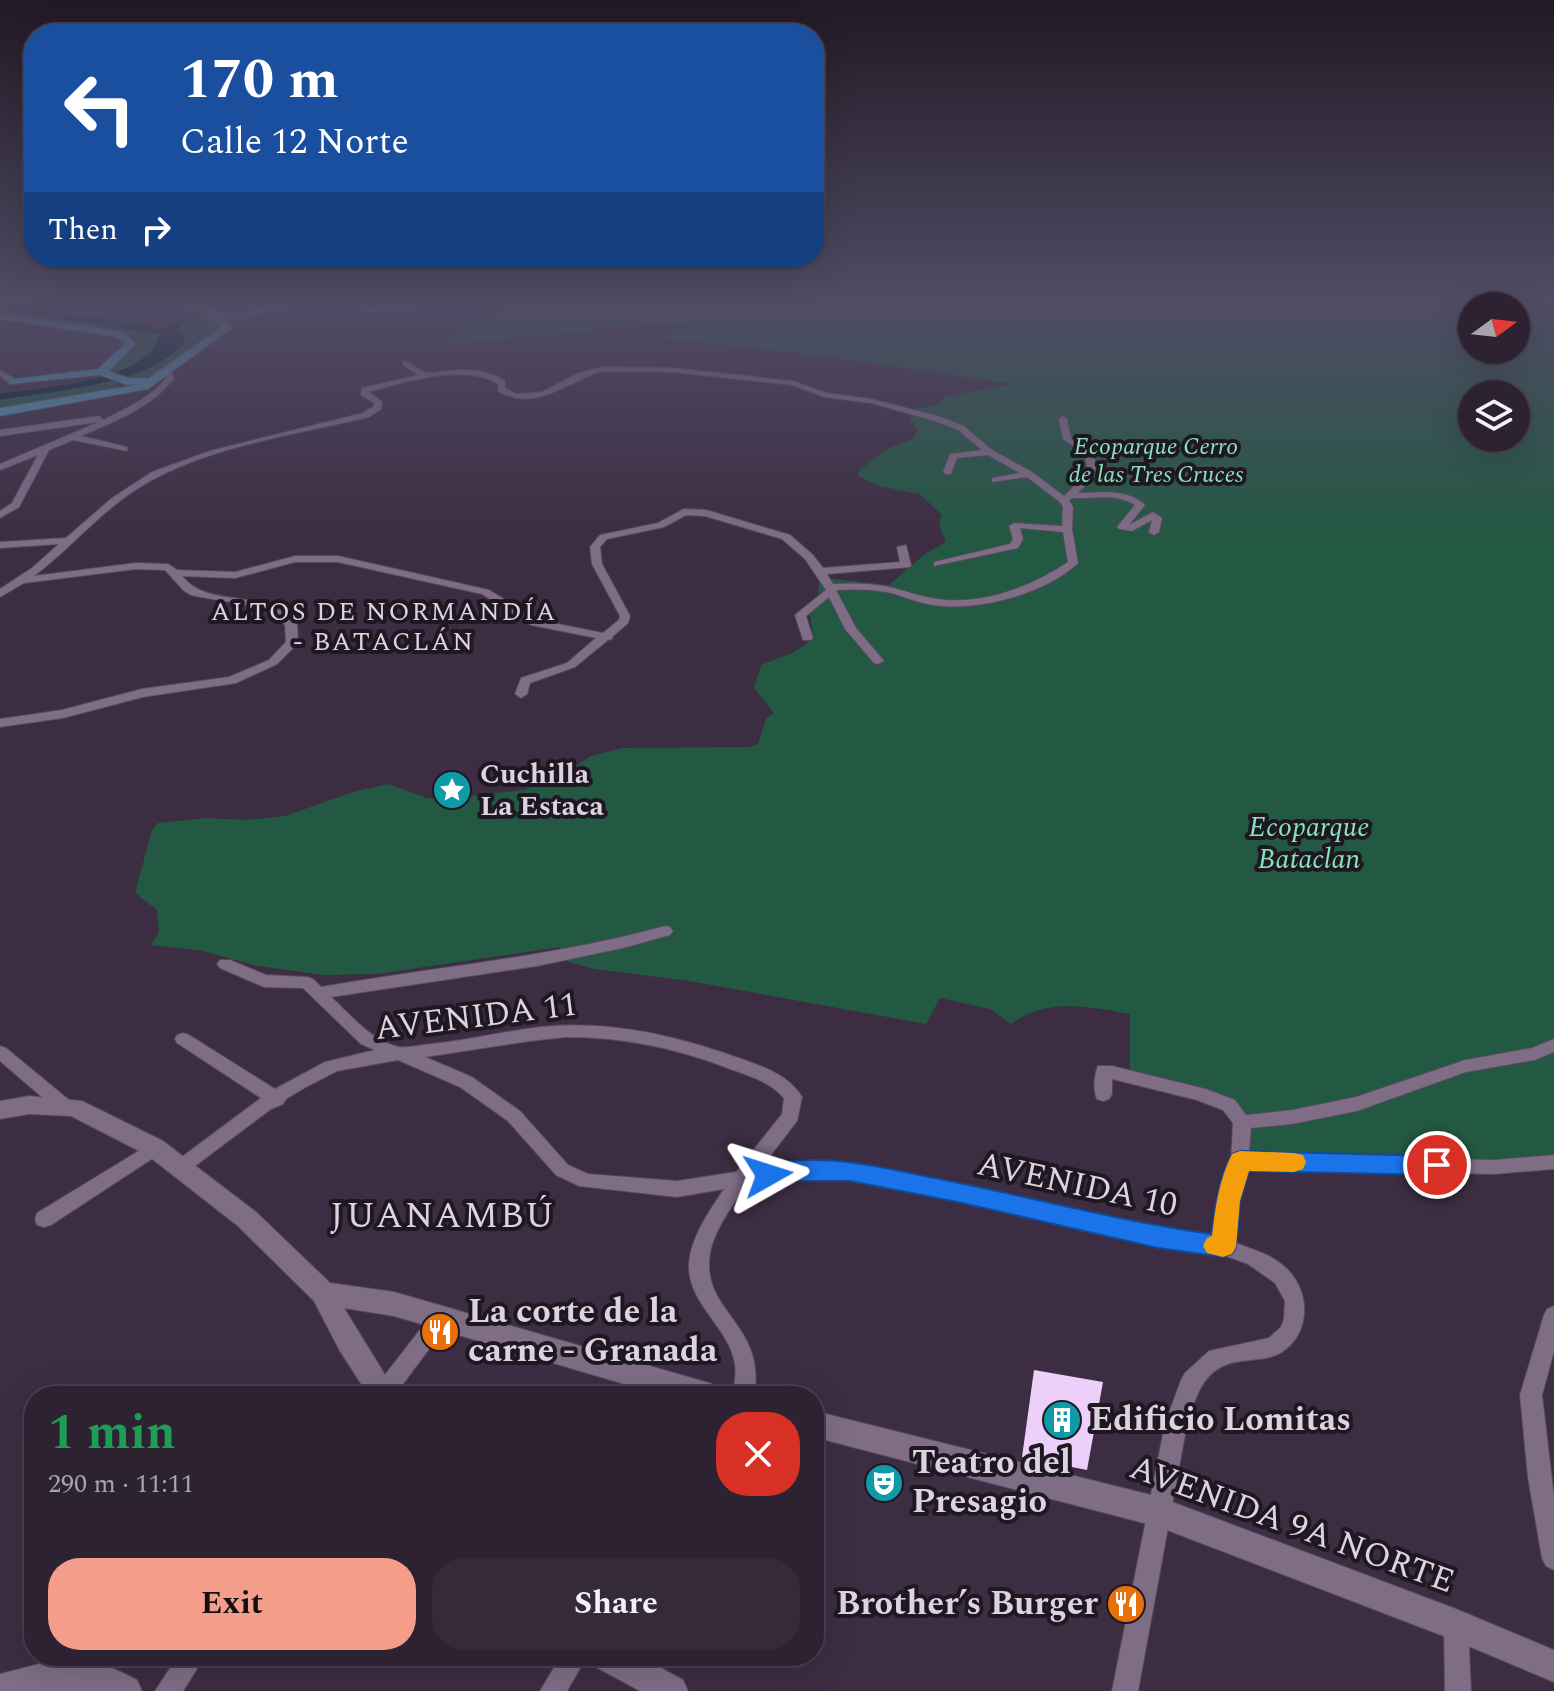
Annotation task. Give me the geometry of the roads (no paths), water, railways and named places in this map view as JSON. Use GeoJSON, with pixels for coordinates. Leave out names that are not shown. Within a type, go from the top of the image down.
{"type":"FeatureCollection","features":[{"type":"Feature","properties":{"kind":"main road"},"geometry":{"type":"LineString","coordinates":[[0,385],[24,380]]}},
{"type":"Feature","properties":{"kind":"main road"},"geometry":{"type":"LineString","coordinates":[[14,382],[35,380]]}},
{"type":"Feature","properties":{"kind":"main road"},"geometry":{"type":"LineString","coordinates":[[74,400],[115,388],[120,380],[144,380]]}},
{"type":"Feature","properties":{"kind":"main road"},"geometry":{"type":"LineString","coordinates":[[0,412],[135,390],[154,380]]}},
{"type":"Feature","properties":{"kind":"street"},"geometry":{"type":"LineString","coordinates":[[0,467],[45,450],[114,416],[168,386],[170,380]]}},
{"type":"Feature","properties":{"kind":"street"},"geometry":{"type":"LineString","coordinates":[[0,594],[24,580],[66,541],[150,477],[257,442],[366,415],[378,407],[378,402],[364,393],[365,390],[413,380]]}},
{"type":"Feature","properties":{"kind":"street"},"geometry":{"type":"LineString","coordinates":[[500,380],[501,389],[514,397],[544,394],[572,380]]}},
{"type":"Feature","properties":{"kind":"street"},"geometry":{"type":"LineString","coordinates":[[775,380],[824,395],[886,404],[961,428],[989,452],[1068,497],[1116,495],[1135,500],[1140,505],[1122,527],[1129,529],[1153,515],[1157,518],[1154,532]]}},
{"type":"Feature","properties":{"kind":"street"},"geometry":{"type":"LineString","coordinates":[[0,433],[114,416]]}},
{"type":"Feature","properties":{"kind":"street"},"geometry":{"type":"LineString","coordinates":[[807,638],[800,615],[830,589],[886,589],[934,602],[959,603],[992,598],[1060,573],[1073,563],[1067,529],[1068,497],[1092,466],[1088,453],[1067,439],[1063,419]]}},
{"type":"Feature","properties":{"kind":"street"},"geometry":{"type":"LineString","coordinates":[[73,437],[124,449]]}},
{"type":"Feature","properties":{"kind":"street"},"geometry":{"type":"LineString","coordinates":[[0,515],[16,505],[45,450]]}},
{"type":"Feature","properties":{"kind":"street"},"geometry":{"type":"LineString","coordinates":[[948,472],[953,456],[989,452]]}},
{"type":"Feature","properties":{"kind":"street"},"geometry":{"type":"LineString","coordinates":[[995,480],[1029,474]]}},
{"type":"Feature","properties":{"kind":"street"},"geometry":{"type":"LineString","coordinates":[[521,694],[525,681],[571,665],[624,621],[625,616],[597,564],[595,547],[604,537],[661,525],[678,513],[706,513],[786,537],[820,571],[851,629],[878,661]]}},
{"type":"Feature","properties":{"kind":"street"},"geometry":{"type":"LineString","coordinates":[[938,564],[1014,546],[1018,539],[1014,526],[1017,525],[1067,529]]}},
{"type":"Feature","properties":{"kind":"street"},"geometry":{"type":"LineString","coordinates":[[0,545],[66,541]]}},
{"type":"Feature","properties":{"kind":"street"},"geometry":{"type":"LineString","coordinates":[[820,571],[906,565],[902,547]]}},
{"type":"Feature","properties":{"kind":"street"},"geometry":{"type":"LineString","coordinates":[[175,573],[235,575],[295,559],[338,559],[485,592],[505,599],[524,618],[608,637]]}},
{"type":"Feature","properties":{"kind":"street"},"geometry":{"type":"LineString","coordinates":[[0,723],[63,714],[142,693],[232,680],[273,662],[292,643],[291,624],[276,611],[262,605],[192,592],[168,567],[136,566],[24,580]]}},
{"type":"Feature","properties":{"kind":"street","name":"AVENIDA 11"},"geometry":{"type":"LineString","coordinates":[[320,993],[537,959],[665,931]]}},
{"type":"Feature","properties":{"kind":"street","name":"AVENIDA 10"},"geometry":{"type":"LineString","coordinates":[[225,964],[264,981],[307,983],[367,1040],[466,1082],[514,1116],[562,1170],[586,1181],[677,1189],[793,1171],[850,1172],[962,1193],[1158,1237],[1223,1247],[1255,1258],[1282,1277],[1295,1300],[1294,1319],[1288,1333],[1274,1346],[1216,1358],[1192,1380],[1176,1424],[1125,1691]]}},
{"type":"Feature","properties":{"kind":"street","name":"AVENIDA 11"},"geometry":{"type":"LineString","coordinates":[[181,1167],[316,1073],[394,1053],[451,1049],[540,1033],[645,1036],[721,1058],[769,1077],[787,1088],[793,1097],[791,1116],[743,1179]]}},
{"type":"Feature","properties":{"kind":"street"},"geometry":{"type":"LineString","coordinates":[[183,1039],[277,1099]]}},
{"type":"Feature","properties":{"kind":"street"},"geometry":{"type":"LineString","coordinates":[[1242,1122],[1292,1117],[1357,1104],[1465,1066],[1535,1054],[1554,1045]]}},
{"type":"Feature","properties":{"kind":"street"},"geometry":{"type":"LineString","coordinates":[[0,1052],[63,1105]]}},
{"type":"Feature","properties":{"kind":"street"},"geometry":{"type":"LineString","coordinates":[[1103,1094],[1104,1071],[1200,1094],[1229,1105],[1242,1122],[1223,1247]]}},
{"type":"Feature","properties":{"kind":"street"},"geometry":{"type":"LineString","coordinates":[[0,1110],[29,1105],[63,1105],[92,1114],[155,1148],[181,1167],[247,1219],[323,1293],[376,1386]]}},
{"type":"Feature","properties":{"kind":"street"},"geometry":{"type":"LineString","coordinates":[[44,1219],[155,1148]]}},
{"type":"Feature","properties":{"kind":"street"},"geometry":{"type":"LineString","coordinates":[[1237,1170],[1494,1167],[1554,1162]]}},
{"type":"Feature","properties":{"kind":"street"},"geometry":{"type":"LineString","coordinates":[[743,1179],[710,1228],[698,1262],[704,1287],[745,1354],[749,1379],[747,1386]]}},
{"type":"Feature","properties":{"kind":"street"},"geometry":{"type":"LineString","coordinates":[[323,1293],[394,1304],[674,1386]]}},
{"type":"Feature","properties":{"kind":"street"},"geometry":{"type":"LineString","coordinates":[[1554,1315],[1531,1395],[1539,1477],[1554,1558]]}},
{"type":"Feature","properties":{"kind":"street"},"geometry":{"type":"LineString","coordinates":[[389,1386],[440,1319]]}},
{"type":"Feature","properties":{"kind":"street","name":"AVENIDA 9A NORTE"},"geometry":{"type":"LineString","coordinates":[[824,1427],[1159,1512],[1456,1625],[1554,1666]]}},
{"type":"Feature","properties":{"kind":"street"},"geometry":{"type":"LineString","coordinates":[[1456,1625],[1458,1691]]}},
{"type":"Feature","properties":{"kind":"street"},"geometry":{"type":"LineString","coordinates":[[168,1691],[186,1666]]}},
{"type":"Feature","properties":{"kind":"street"},"geometry":{"type":"LineString","coordinates":[[553,1691],[569,1666]]}},
{"type":"Feature","properties":{"kind":"street"},"geometry":{"type":"LineString","coordinates":[[626,1666],[672,1691]]}},
{"type":"Feature","properties":{"kind":"street"},"geometry":{"type":"LineString","coordinates":[[0,1690],[43,1678],[74,1676],[97,1678],[126,1691]]}},
{"type":"Feature","properties":{"kind":"water"},"geometry":{"type":"Polygon","coordinates":[[[91,380],[115,380],[0,400],[0,394],[91,380]]]}},
{"type":"Feature","properties":{"kind":"place","name":"Cuchilla La Estaca"},"geometry":{"type":"Point","coordinates":[452,790]}},
{"type":"Feature","properties":{"kind":"place","name":"La corte de la carne - Granada"},"geometry":{"type":"Point","coordinates":[440,1332]}},
{"type":"Feature","properties":{"kind":"place","name":"Edificio Lomitas"},"geometry":{"type":"Point","coordinates":[1062,1420]}},
{"type":"Feature","properties":{"kind":"place","name":"Teatro del Presagio"},"geometry":{"type":"Point","coordinates":[884,1483]}},
{"type":"Feature","properties":{"kind":"place","name":"Brother’s Burger"},"geometry":{"type":"Point","coordinates":[1126,1604]}},
{"type":"Feature","properties":{"kind":"district","name":"ALTOS DE NORMANDÍA - BATACLÁN"},"geometry":{"type":"Point","coordinates":[384,627]}},
{"type":"Feature","properties":{"kind":"district","name":"JUANAMBÚ"},"geometry":{"type":"Point","coordinates":[443,1216]}},
{"type":"Feature","properties":{"kind":"park label","name":"Ecoparque Cerro de las Tres Cruces"},"geometry":{"type":"Point","coordinates":[1156,461]}},
{"type":"Feature","properties":{"kind":"park label","name":"Ecoparque Bataclan"},"geometry":{"type":"Point","coordinates":[1309,843]}}]}
